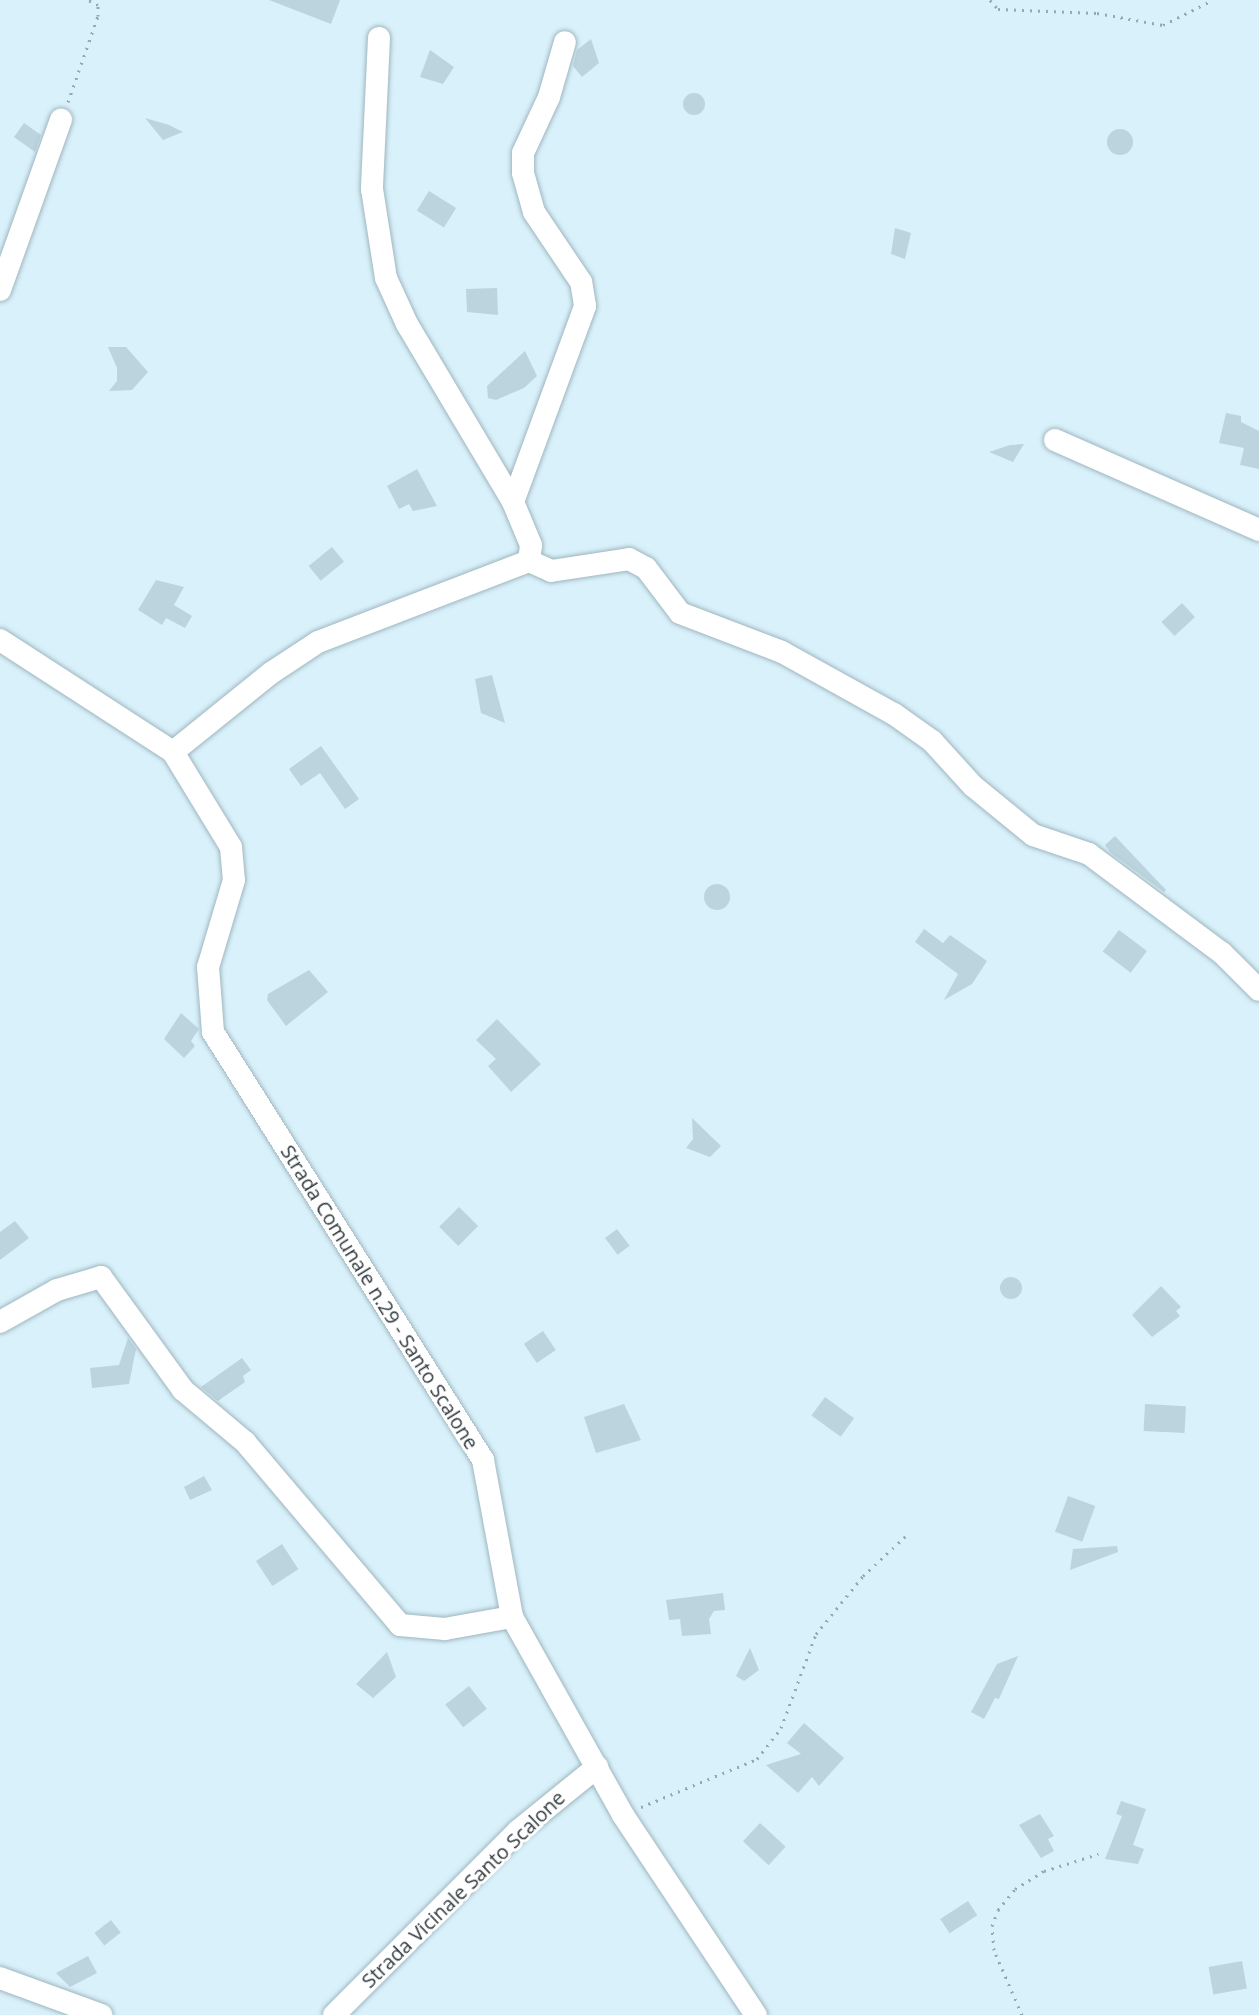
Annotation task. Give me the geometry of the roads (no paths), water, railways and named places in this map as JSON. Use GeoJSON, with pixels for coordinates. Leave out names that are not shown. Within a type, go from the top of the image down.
{"type":"FeatureCollection","features":[{"type":"Feature","properties":{"kind":"street"},"geometry":{"type":"LineString","coordinates":[[379,38],[372,189],[386,278],[407,324],[513,502],[531,545],[529,561]]}},
{"type":"Feature","properties":{"kind":"street"},"geometry":{"type":"LineString","coordinates":[[513,502],[585,306],[581,282],[534,212],[523,173],[523,153],[549,97],[565,42]]}},
{"type":"Feature","properties":{"kind":"street"},"geometry":{"type":"LineString","coordinates":[[0,290],[61,120]]}},
{"type":"Feature","properties":{"kind":"street"},"geometry":{"type":"LineString","coordinates":[[1055,440],[1213,507],[1259,530]]}},
{"type":"Feature","properties":{"kind":"street"},"geometry":{"type":"LineString","coordinates":[[173,752],[318,642],[529,561],[551,571],[629,559],[646,568],[680,613],[782,652],[894,714],[932,741],[973,786],[1033,835],[1089,854],[1222,953],[1259,990]]}},
{"type":"Feature","properties":{"kind":"street","name":"Strada Comunale n.29 - Santo Scalone"},"geometry":{"type":"LineString","coordinates":[[0,640],[173,752],[231,847],[234,880],[208,967],[213,1032],[483,1460],[512,1617],[623,1815],[756,2015]]}},
{"type":"Feature","properties":{"kind":"street"},"geometry":{"type":"LineString","coordinates":[[0,1322],[57,1290],[101,1277],[183,1390],[245,1442],[400,1625],[445,1629],[512,1617]]}},
{"type":"Feature","properties":{"kind":"street","name":"Strada Vicinale Santo Scalone"},"geometry":{"type":"LineString","coordinates":[[334,2015],[518,1831],[597,1767]]}},
{"type":"Feature","properties":{"kind":"street"},"geometry":{"type":"LineString","coordinates":[[0,1978],[101,2015]]}}]}
